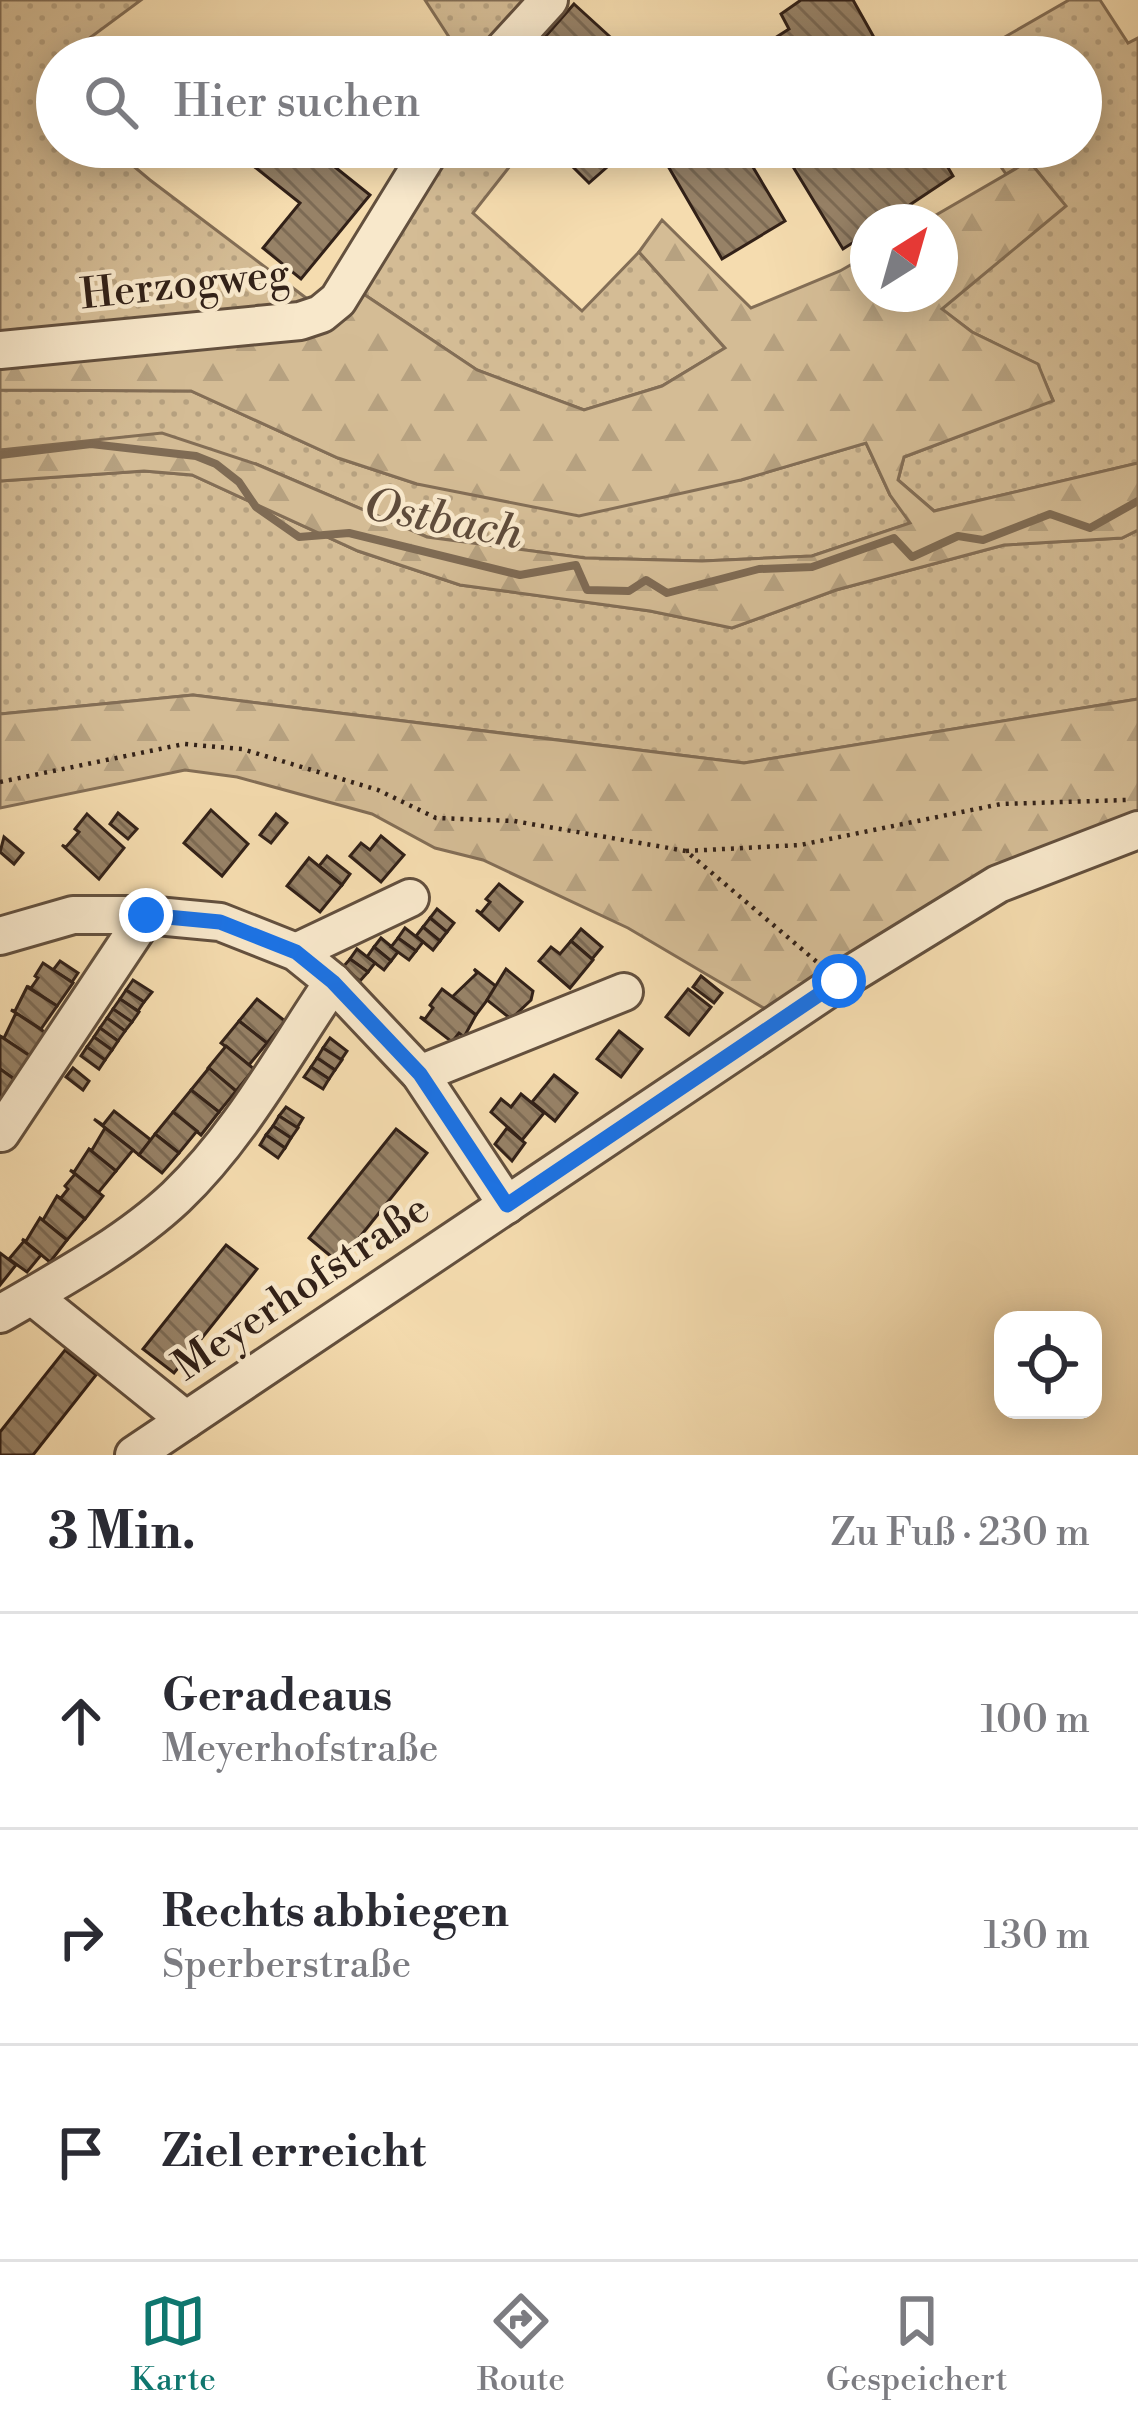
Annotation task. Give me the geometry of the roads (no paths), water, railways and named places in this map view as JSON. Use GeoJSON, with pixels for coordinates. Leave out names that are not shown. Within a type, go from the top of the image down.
{"type":"FeatureCollection","features":[{"type":"Feature","properties":{"kind":"street"},"geometry":{"type":"LineString","coordinates":[[516,36],[549,0]]}},
{"type":"Feature","properties":{"kind":"street","name":"Herzogweg"},"geometry":{"type":"LineString","coordinates":[[0,350],[300,321],[321,314],[338,300],[419,168]]}},
{"type":"Feature","properties":{"kind":"street","name":"Meyerhofstraße"},"geometry":{"type":"LineString","coordinates":[[134,1455],[839,981],[998,884],[1138,830]]}},
{"type":"Feature","properties":{"kind":"street"},"geometry":{"type":"LineString","coordinates":[[296,952],[410,898]]}},
{"type":"Feature","properties":{"kind":"street"},"geometry":{"type":"LineString","coordinates":[[0,936],[73,915],[146,915],[220,922],[296,952],[333,982],[420,1074],[507,1205]]}},
{"type":"Feature","properties":{"kind":"street"},"geometry":{"type":"LineString","coordinates":[[1,1133],[146,915]]}},
{"type":"Feature","properties":{"kind":"street"},"geometry":{"type":"LineString","coordinates":[[0,1314],[150,1220],[177,1196],[218,1152],[333,982]]}},
{"type":"Feature","properties":{"kind":"street"},"geometry":{"type":"LineString","coordinates":[[420,1074],[624,992]]}},
{"type":"Feature","properties":{"kind":"street"},"geometry":{"type":"LineString","coordinates":[[32,1296],[185,1420]]}},
{"type":"Feature","properties":{"kind":"waterway","name":"Ostbach"},"geometry":{"type":"LineString","coordinates":[[0,455],[91,444],[196,456],[239,482],[256,507],[299,537],[349,533],[520,575],[576,565],[587,590],[629,591],[646,580],[667,593],[759,569],[812,567],[894,538],[912,557],[958,536],[983,540],[1050,514],[1090,528],[1138,501]]}}]}
